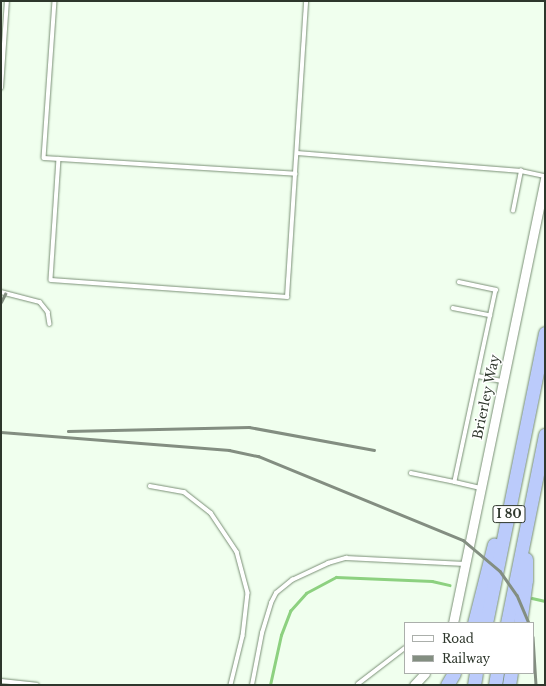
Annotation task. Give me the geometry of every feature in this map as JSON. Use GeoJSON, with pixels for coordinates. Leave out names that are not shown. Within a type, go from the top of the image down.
{"type":"FeatureCollection","features":[{"type":"Feature","properties":{"kind":"highway","name":"I 80"},"geometry":{"type":"LineString","coordinates":[[486,622],[545,333]]}},
{"type":"Feature","properties":{"kind":"highway"},"geometry":{"type":"LineString","coordinates":[[474,622],[518,445],[531,405]]}},
{"type":"Feature","properties":{"kind":"highway","name":"I 80"},"geometry":{"type":"LineString","coordinates":[[507,622],[545,435]]}},
{"type":"Feature","properties":{"kind":"highway"},"geometry":{"type":"LineString","coordinates":[[520,622],[526,580],[526,532]]}},
{"type":"Feature","properties":{"kind":"highway"},"geometry":{"type":"LineString","coordinates":[[447,685],[453,674]]}},
{"type":"Feature","properties":{"kind":"highway"},"geometry":{"type":"LineString","coordinates":[[474,685],[476,674]]}},
{"type":"Feature","properties":{"kind":"highway"},"geometry":{"type":"LineString","coordinates":[[495,685],[497,674]]}},
{"type":"Feature","properties":{"kind":"highway"},"geometry":{"type":"LineString","coordinates":[[509,685],[511,674]]}},
{"type":"Feature","properties":{"kind":"street","name":"Brierley Way"},"geometry":{"type":"LineString","coordinates":[[452,622],[482,489],[545,176]]}},
{"type":"Feature","properties":{"kind":"street"},"geometry":{"type":"LineString","coordinates":[[414,685],[423,674]]}},
{"type":"Feature","properties":{"kind":"lane"},"geometry":{"type":"LineString","coordinates":[[1,88],[7,1]]}},
{"type":"Feature","properties":{"kind":"lane"},"geometry":{"type":"LineString","coordinates":[[55,1],[44,158],[295,174]]}},
{"type":"Feature","properties":{"kind":"lane"},"geometry":{"type":"LineString","coordinates":[[59,159],[51,280],[287,297],[306,1]]}},
{"type":"Feature","properties":{"kind":"lane"},"geometry":{"type":"LineString","coordinates":[[297,153],[520,171],[545,176]]}},
{"type":"Feature","properties":{"kind":"lane"},"geometry":{"type":"LineString","coordinates":[[512,211],[520,171]]}},
{"type":"Feature","properties":{"kind":"lane"},"geometry":{"type":"LineString","coordinates":[[455,482],[496,290],[459,282]]}},
{"type":"Feature","properties":{"kind":"lane"},"geometry":{"type":"LineString","coordinates":[[1,292],[40,302],[48,312],[50,324]]}},
{"type":"Feature","properties":{"kind":"lane"},"geometry":{"type":"LineString","coordinates":[[453,308],[490,316]]}},
{"type":"Feature","properties":{"kind":"lane"},"geometry":{"type":"LineString","coordinates":[[478,376],[504,382]]}},
{"type":"Feature","properties":{"kind":"lane"},"geometry":{"type":"LineString","coordinates":[[411,473],[482,489]]}},
{"type":"Feature","properties":{"kind":"lane"},"geometry":{"type":"LineString","coordinates":[[150,486],[184,492],[210,513],[237,552],[248,593],[243,636],[231,685]]}},
{"type":"Feature","properties":{"kind":"lane"},"geometry":{"type":"LineString","coordinates":[[252,685],[269,609],[276,593],[292,580],[328,563],[346,558],[466,564]]}},
{"type":"Feature","properties":{"kind":"lane"},"geometry":{"type":"LineString","coordinates":[[358,684],[404,649]]}},
{"type":"Feature","properties":{"kind":"lane"},"geometry":{"type":"LineString","coordinates":[[1,681],[37,685]]}},
{"type":"Feature","properties":{"kind":"waterway"},"geometry":{"type":"LineString","coordinates":[[270,685],[281,635],[290,611],[306,593],[336,577],[432,581],[450,585]]}},
{"type":"Feature","properties":{"kind":"waterway"},"geometry":{"type":"LineString","coordinates":[[532,598],[545,601]]}},
{"type":"Feature","properties":{"kind":"railway"},"geometry":{"type":"LineString","coordinates":[[1,302],[5,294]]}},
{"type":"Feature","properties":{"kind":"railway"},"geometry":{"type":"LineString","coordinates":[[68,431],[249,427],[374,450]]}},
{"type":"Feature","properties":{"kind":"railway"},"geometry":{"type":"LineString","coordinates":[[1,432],[229,450],[258,456],[463,540],[500,571],[517,595],[529,622]]}},
{"type":"Feature","properties":{"kind":"railway"},"geometry":{"type":"LineString","coordinates":[[534,653],[536,685]]}}]}
